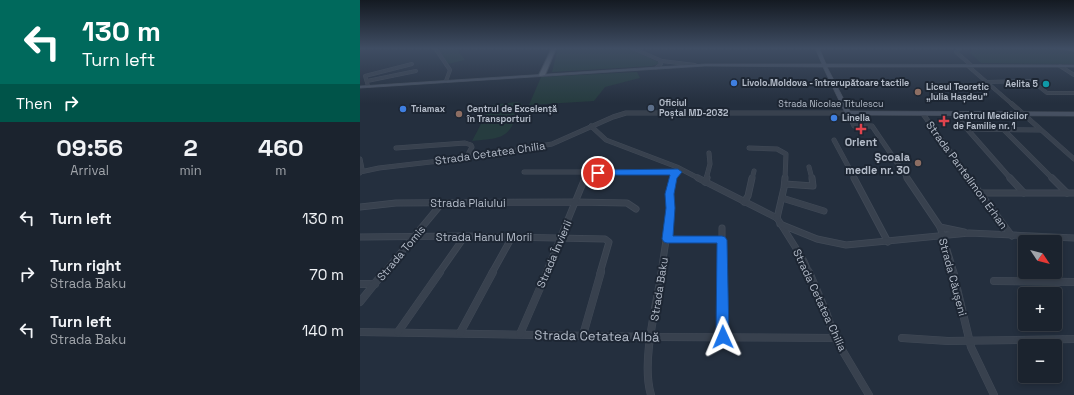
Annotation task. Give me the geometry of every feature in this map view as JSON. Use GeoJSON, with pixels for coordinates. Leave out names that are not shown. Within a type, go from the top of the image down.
{"type":"FeatureCollection","features":[{"type":"Feature","properties":{"kind":"main road"},"geometry":{"type":"LineString","coordinates":[[542,75],[546,66]]}},
{"type":"Feature","properties":{"kind":"main road"},"geometry":{"type":"LineString","coordinates":[[360,86],[368,84],[375,86],[676,66]]}},
{"type":"Feature","properties":{"kind":"main road"},"geometry":{"type":"LineString","coordinates":[[826,66],[848,113]]}},
{"type":"Feature","properties":{"kind":"main road","name":"Strada Nicolae Titulescu"},"geometry":{"type":"LineString","coordinates":[[848,113],[1074,114]]}},
{"type":"Feature","properties":{"kind":"street"},"geometry":{"type":"LineString","coordinates":[[402,66],[367,75],[368,84],[382,78],[416,71]]}},
{"type":"Feature","properties":{"kind":"street"},"geometry":{"type":"LineString","coordinates":[[446,81],[450,70],[448,66]]}},
{"type":"Feature","properties":{"kind":"street"},"geometry":{"type":"LineString","coordinates":[[970,66],[1021,114],[1074,159]]}},
{"type":"Feature","properties":{"kind":"street"},"geometry":{"type":"LineString","coordinates":[[1061,66],[1074,75]]}},
{"type":"Feature","properties":{"kind":"street"},"geometry":{"type":"LineString","coordinates":[[375,86],[382,78]]}},
{"type":"Feature","properties":{"kind":"street"},"geometry":{"type":"LineString","coordinates":[[986,82],[1032,81],[1047,93],[1074,93]]}},
{"type":"Feature","properties":{"kind":"street","name":"Strada Nicolae Titulescu"},"geometry":{"type":"LineString","coordinates":[[591,126],[620,115],[638,113],[848,113]]}},
{"type":"Feature","properties":{"kind":"street","name":"Strada Căușeni"},"geometry":{"type":"LineString","coordinates":[[848,113],[854,126],[872,126],[940,227],[969,340],[975,358],[994,395]]}},
{"type":"Feature","properties":{"kind":"street","name":"Strada Pantelimon Erhan"},"geometry":{"type":"LineString","coordinates":[[923,114],[1012,236]]}},
{"type":"Feature","properties":{"kind":"street"},"geometry":{"type":"LineString","coordinates":[[954,114],[1024,193]]}},
{"type":"Feature","properties":{"kind":"street"},"geometry":{"type":"LineString","coordinates":[[591,126],[606,140],[705,182],[821,242],[836,245],[857,245],[969,233]]}},
{"type":"Feature","properties":{"kind":"street","name":"Strada Cetatea Chilia"},"geometry":{"type":"LineString","coordinates":[[360,172],[389,166],[466,158],[552,144],[591,126]]}},
{"type":"Feature","properties":{"kind":"street"},"geometry":{"type":"LineString","coordinates":[[967,129],[1040,130]]}},
{"type":"Feature","properties":{"kind":"street"},"geometry":{"type":"LineString","coordinates":[[1003,130],[1067,193]]}},
{"type":"Feature","properties":{"kind":"street"},"geometry":{"type":"LineString","coordinates":[[834,140],[888,242]]}},
{"type":"Feature","properties":{"kind":"street"},"geometry":{"type":"LineString","coordinates":[[396,148],[465,143],[471,145],[472,147],[466,158]]}},
{"type":"Feature","properties":{"kind":"street"},"geometry":{"type":"LineString","coordinates":[[749,148],[777,149],[785,152],[787,162],[785,184],[778,208],[779,221]]}},
{"type":"Feature","properties":{"kind":"street"},"geometry":{"type":"LineString","coordinates":[[705,182],[710,167],[711,159],[709,153]]}},
{"type":"Feature","properties":{"kind":"street"},"geometry":{"type":"LineString","coordinates":[[360,159],[360,172]]}},
{"type":"Feature","properties":{"kind":"street"},"geometry":{"type":"LineString","coordinates":[[785,184],[813,186],[814,184],[809,167]]}},
{"type":"Feature","properties":{"kind":"street"},"geometry":{"type":"LineString","coordinates":[[524,172],[587,173],[681,171]]}},
{"type":"Feature","properties":{"kind":"street","name":"Strada Baku"},"geometry":{"type":"LineString","coordinates":[[651,395],[648,385],[647,372],[649,349],[667,239],[670,194],[673,177],[681,171]]}},
{"type":"Feature","properties":{"kind":"street"},"geometry":{"type":"LineString","coordinates":[[744,202],[748,196],[754,171]]}},
{"type":"Feature","properties":{"kind":"street","name":"Strada Învierii"},"geometry":{"type":"LineString","coordinates":[[520,334],[562,237],[587,173]]}},
{"type":"Feature","properties":{"kind":"street"},"geometry":{"type":"LineString","coordinates":[[981,193],[1074,193]]}},
{"type":"Feature","properties":{"kind":"street"},"geometry":{"type":"LineString","coordinates":[[782,198],[824,211]]}},
{"type":"Feature","properties":{"kind":"street","name":"Strada Plaiului"},"geometry":{"type":"LineString","coordinates":[[360,207],[396,203],[575,202],[627,204],[636,209]]}},
{"type":"Feature","properties":{"kind":"street","name":"Strada Tomis"},"geometry":{"type":"LineString","coordinates":[[360,302],[442,203]]}},
{"type":"Feature","properties":{"kind":"street","name":"Strada Cetatea Chilia"},"geometry":{"type":"LineString","coordinates":[[779,221],[804,261],[826,312],[835,338],[869,395]]}},
{"type":"Feature","properties":{"kind":"street"},"geometry":{"type":"LineString","coordinates":[[940,227],[969,233],[1074,238]]}},
{"type":"Feature","properties":{"kind":"street"},"geometry":{"type":"LineString","coordinates":[[722,228],[723,337]]}},
{"type":"Feature","properties":{"kind":"street"},"geometry":{"type":"LineString","coordinates":[[398,332],[465,236]]}},
{"type":"Feature","properties":{"kind":"street","name":"Strada Hanul Morii"},"geometry":{"type":"LineString","coordinates":[[360,237],[465,236],[603,238],[607,240],[608,246],[583,335]]}},
{"type":"Feature","properties":{"kind":"street"},"geometry":{"type":"LineString","coordinates":[[460,333],[512,237]]}},
{"type":"Feature","properties":{"kind":"street"},"geometry":{"type":"LineString","coordinates":[[667,239],[722,240]]}},
{"type":"Feature","properties":{"kind":"street"},"geometry":{"type":"LineString","coordinates":[[994,281],[1074,282]]}},
{"type":"Feature","properties":{"kind":"street"},"geometry":{"type":"LineString","coordinates":[[360,284],[375,284]]}},
{"type":"Feature","properties":{"kind":"street","name":"Strada Cetatea Albă"},"geometry":{"type":"LineString","coordinates":[[360,332],[652,337],[835,338]]}},
{"type":"Feature","properties":{"kind":"street"},"geometry":{"type":"LineString","coordinates":[[902,338],[930,341],[1074,339]]}},
{"type":"Feature","properties":{"kind":"green space"},"geometry":{"type":"Polygon","coordinates":[[[553,66],[645,66],[552,72],[553,66]]]}},
{"type":"Feature","properties":{"kind":"green space"},"geometry":{"type":"Polygon","coordinates":[[[637,72],[640,78],[605,87],[594,101],[529,105],[541,77],[637,72]]]}},
{"type":"Feature","properties":{"kind":"green space"},"geometry":{"type":"Polygon","coordinates":[[[517,102],[522,104],[506,134],[493,139],[472,141],[491,105],[517,102]]]}},
{"type":"Feature","properties":{"kind":"place","name":"Livolo.Moldova - întrerupătoare tactile"},"geometry":{"type":"Point","coordinates":[734,83]}},
{"type":"Feature","properties":{"kind":"place","name":"Aelita 5"},"geometry":{"type":"Point","coordinates":[1046,84]}},
{"type":"Feature","properties":{"kind":"place","name":"Liceul Teoretic „Iulia Hașdeu”"},"geometry":{"type":"Point","coordinates":[918,92]}},
{"type":"Feature","properties":{"kind":"place","name":"Oficiul Poștal MD-2032"},"geometry":{"type":"Point","coordinates":[651,108]}},
{"type":"Feature","properties":{"kind":"place","name":"Triamax"},"geometry":{"type":"Point","coordinates":[403,109]}},
{"type":"Feature","properties":{"kind":"place","name":"Centrul de Excelență în Transporturi"},"geometry":{"type":"Point","coordinates":[459,114]}},
{"type":"Feature","properties":{"kind":"place","name":"Linella"},"geometry":{"type":"Point","coordinates":[834,118]}},
{"type":"Feature","properties":{"kind":"place","name":"Centrul Medicilor de Familie nr. 1"},"geometry":{"type":"Point","coordinates":[944,121]}},
{"type":"Feature","properties":{"kind":"place","name":"Orient"},"geometry":{"type":"Point","coordinates":[861,129]}},
{"type":"Feature","properties":{"kind":"place","name":"Şcoala medie nr. 30"},"geometry":{"type":"Point","coordinates":[918,163]}},
{"type":"Feature","properties":{"kind":"route"},"geometry":{"type":"LineString","coordinates":[[598,173],[678,172],[674,174],[669,198],[670,208],[667,239],[722,240],[723,337]]}}]}
